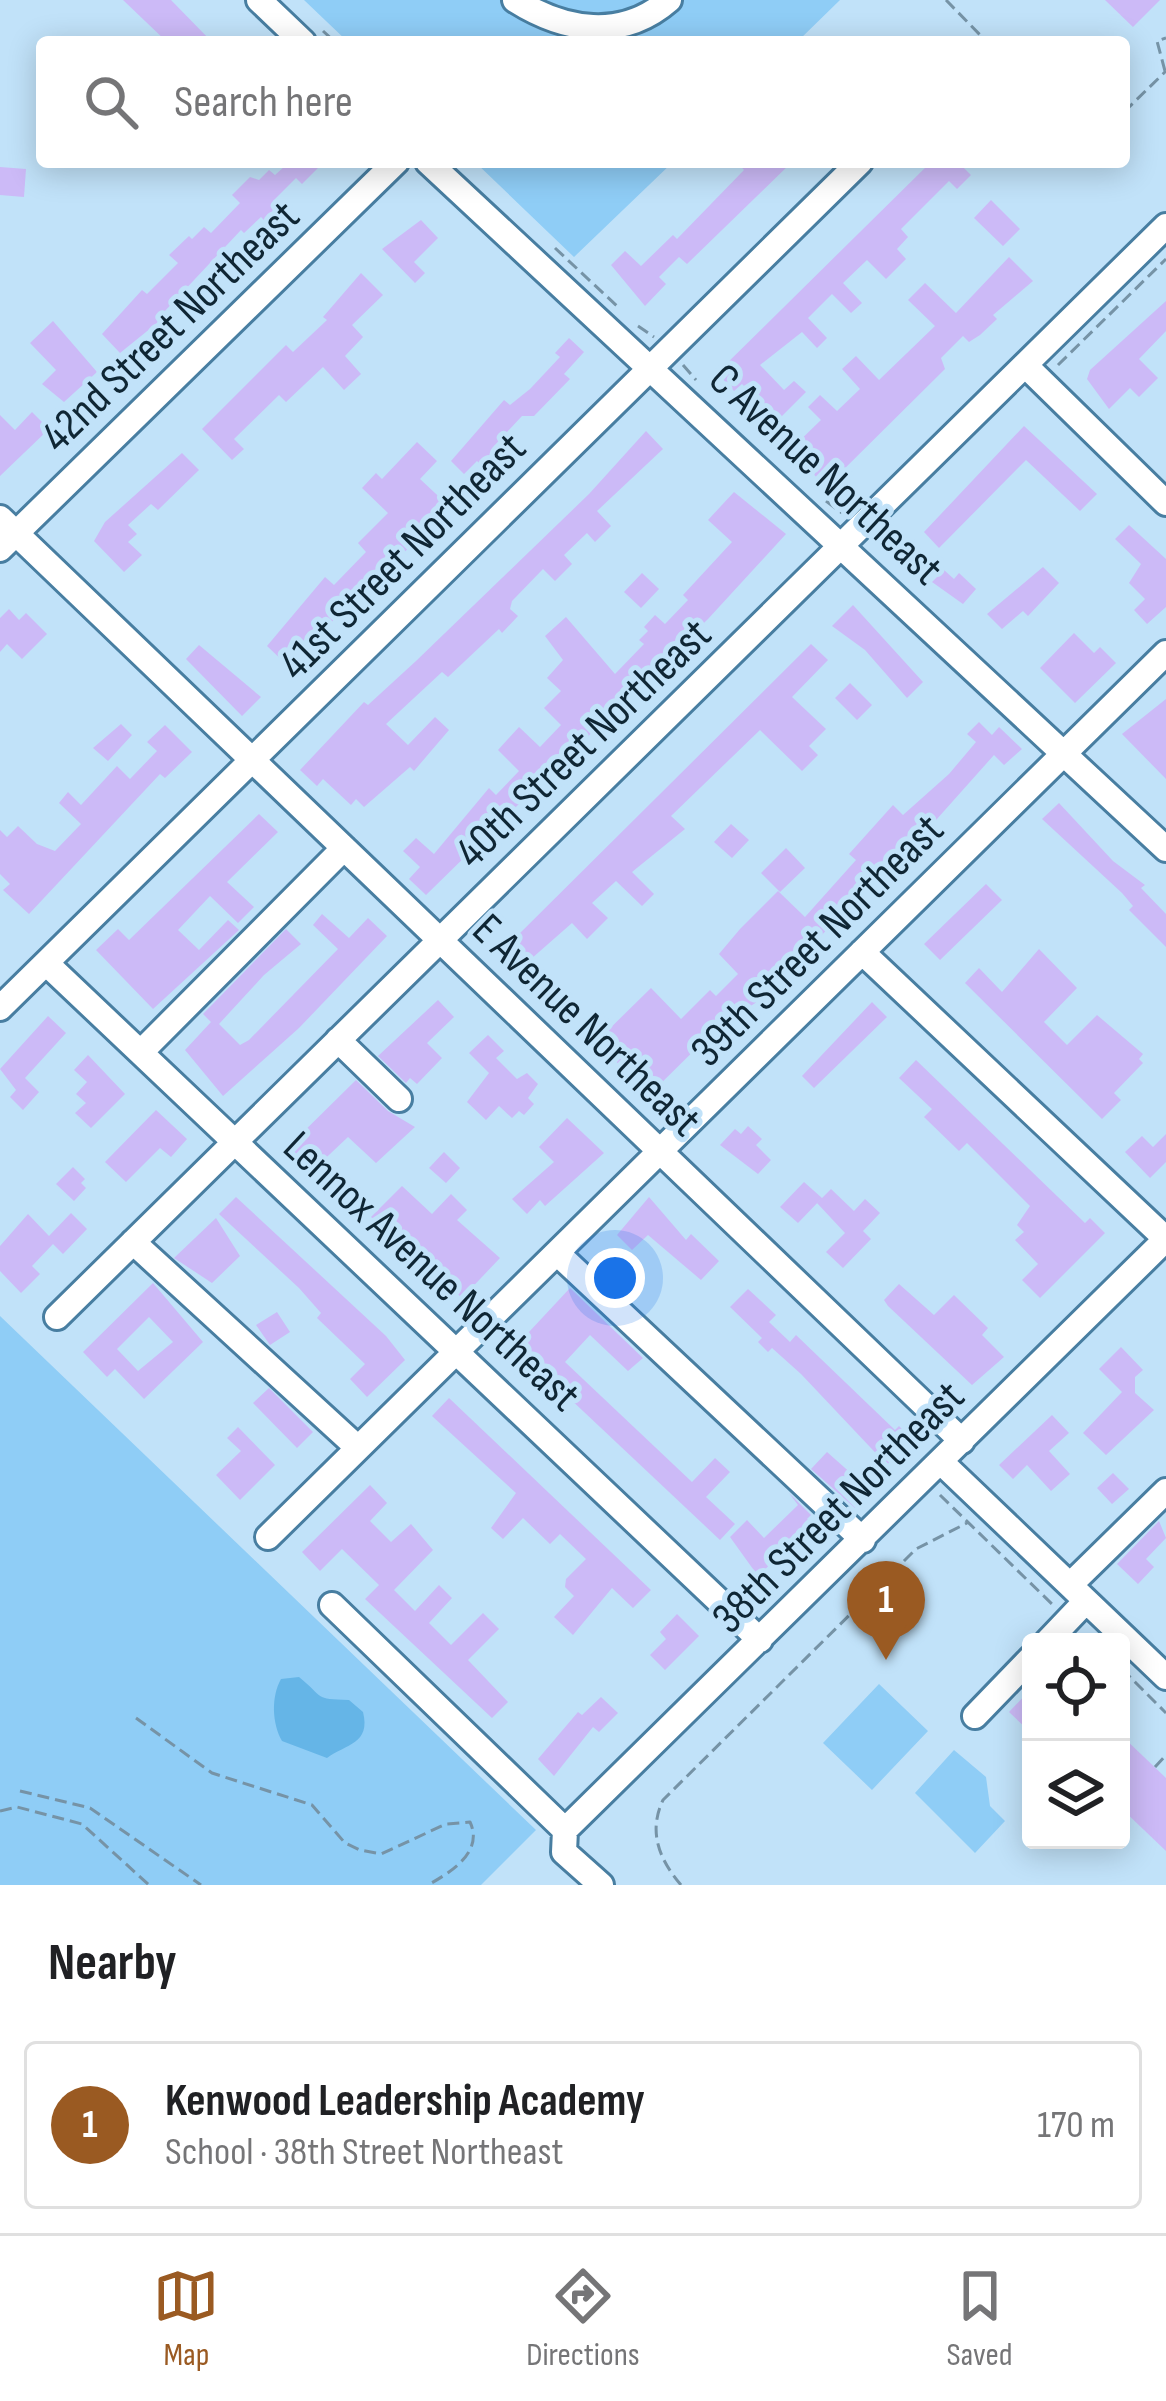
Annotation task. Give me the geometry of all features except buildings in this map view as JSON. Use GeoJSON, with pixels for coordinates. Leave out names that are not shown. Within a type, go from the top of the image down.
{"type":"FeatureCollection","features":[{"type":"Feature","properties":{"kind":"street"},"geometry":{"type":"LineString","coordinates":[[259,0],[297,36]]}},
{"type":"Feature","properties":{"kind":"street"},"geometry":{"type":"LineString","coordinates":[[515,0],[591,31],[609,29],[669,0]]}},
{"type":"Feature","properties":{"kind":"street","name":"42nd Street Northeast"},"geometry":{"type":"LineString","coordinates":[[5,534],[390,168]]}},
{"type":"Feature","properties":{"kind":"street","name":"C Avenue Northeast"},"geometry":{"type":"LineString","coordinates":[[435,168],[653,366],[1166,849]]}},
{"type":"Feature","properties":{"kind":"street","name":"41st Street Northeast"},"geometry":{"type":"LineString","coordinates":[[0,1008],[854,168]]}},
{"type":"Feature","properties":{"kind":"street","name":"40th Street Northeast"},"geometry":{"type":"LineString","coordinates":[[57,1317],[842,545],[1037,370],[1166,226]]}},
{"type":"Feature","properties":{"kind":"street"},"geometry":{"type":"LineString","coordinates":[[1037,370],[1166,503]]}},
{"type":"Feature","properties":{"kind":"street","name":"E Avenue Northeast"},"geometry":{"type":"LineString","coordinates":[[5,534],[252,760],[962,1441]]}},
{"type":"Feature","properties":{"kind":"street","name":"39th Street Northeast"},"geometry":{"type":"LineString","coordinates":[[268,1537],[1166,653]]}},
{"type":"Feature","properties":{"kind":"street"},"geometry":{"type":"LineString","coordinates":[[141,1052],[344,848]]}},
{"type":"Feature","properties":{"kind":"street"},"geometry":{"type":"LineString","coordinates":[[862,952],[1166,1239]]}},
{"type":"Feature","properties":{"kind":"street","name":"Lennox Avenue Northeast"},"geometry":{"type":"LineString","coordinates":[[46,963],[760,1640]]}},
{"type":"Feature","properties":{"kind":"street"},"geometry":{"type":"LineString","coordinates":[[338,1040],[399,1099]]}},
{"type":"Feature","properties":{"kind":"street","name":"38th Street Northeast"},"geometry":{"type":"LineString","coordinates":[[565,1831],[863,1540],[939,1475],[962,1441],[1166,1239]]}},
{"type":"Feature","properties":{"kind":"street"},"geometry":{"type":"LineString","coordinates":[[133,1242],[358,1448]]}},
{"type":"Feature","properties":{"kind":"street"},"geometry":{"type":"LineString","coordinates":[[557,1252],[863,1540]]}},
{"type":"Feature","properties":{"kind":"street"},"geometry":{"type":"LineString","coordinates":[[939,1475],[1075,1602],[1166,1677]]}},
{"type":"Feature","properties":{"kind":"street"},"geometry":{"type":"LineString","coordinates":[[1053,1633],[1166,1491]]}},
{"type":"Feature","properties":{"kind":"street"},"geometry":{"type":"LineString","coordinates":[[332,1605],[565,1831],[564,1852],[601,1885]]}},
{"type":"Feature","properties":{"kind":"street"},"geometry":{"type":"LineString","coordinates":[[975,1716],[1022,1667]]}},
{"type":"Feature","properties":{"kind":"path"},"geometry":{"type":"LineString","coordinates":[[946,0],[981,36]]}},
{"type":"Feature","properties":{"kind":"path"},"geometry":{"type":"LineString","coordinates":[[1130,106],[1166,72],[1157,41],[1166,38]]}},
{"type":"Feature","properties":{"kind":"path"},"geometry":{"type":"LineString","coordinates":[[1037,370],[1166,259]]}},
{"type":"Feature","properties":{"kind":"path"},"geometry":{"type":"LineString","coordinates":[[939,1475],[967,1522],[1075,1602]]}},
{"type":"Feature","properties":{"kind":"path"},"geometry":{"type":"LineString","coordinates":[[681,1885],[658,1847],[657,1814],[663,1800],[916,1549],[967,1522]]}},
{"type":"Feature","properties":{"kind":"path"},"geometry":{"type":"LineString","coordinates":[[1130,1679],[1166,1713]]}},
{"type":"Feature","properties":{"kind":"path"},"geometry":{"type":"LineString","coordinates":[[136,1718],[212,1773],[312,1804],[345,1843],[360,1850],[382,1855],[446,1825],[470,1822],[475,1831],[470,1851],[428,1885]]}},
{"type":"Feature","properties":{"kind":"path"},"geometry":{"type":"LineString","coordinates":[[1155,1767],[1166,1755]]}},
{"type":"Feature","properties":{"kind":"path"},"geometry":{"type":"LineString","coordinates":[[20,1791],[90,1808],[201,1885]]}},
{"type":"Feature","properties":{"kind":"path"},"geometry":{"type":"LineString","coordinates":[[0,1811],[16,1808],[82,1824],[149,1885]]}},
{"type":"Feature","properties":{"kind":"shaded area"},"geometry":{"type":"Polygon","coordinates":[[[304,0],[840,0],[803,36],[342,36],[304,0]]]}},
{"type":"Feature","properties":{"kind":"shaded area"},"geometry":{"type":"Polygon","coordinates":[[[481,168],[667,168],[574,257],[481,168]]]}},
{"type":"Feature","properties":{"kind":"shaded area"},"geometry":{"type":"Polygon","coordinates":[[[0,1316],[536,1830],[481,1885],[0,1885],[0,1316]]]}},
{"type":"Feature","properties":{"kind":"shaded area"},"geometry":{"type":"Polygon","coordinates":[[[299,1677],[320,1696],[349,1700],[363,1712],[363,1731],[355,1742],[327,1758],[282,1741],[274,1710],[278,1686],[281,1679],[299,1677]]]}},
{"type":"Feature","properties":{"kind":"shaded area"},"geometry":{"type":"Polygon","coordinates":[[[879,1684],[928,1731],[872,1790],[823,1743],[879,1684]]]}},
{"type":"Feature","properties":{"kind":"shaded area"},"geometry":{"type":"Polygon","coordinates":[[[954,1750],[986,1777],[990,1806],[1005,1821],[975,1853],[915,1793],[954,1750]]]}},
{"type":"Feature","properties":{"kind":"place","name":"Kenwood Leadership Academy"},"geometry":{"type":"Point","coordinates":[886,1660]}}]}
